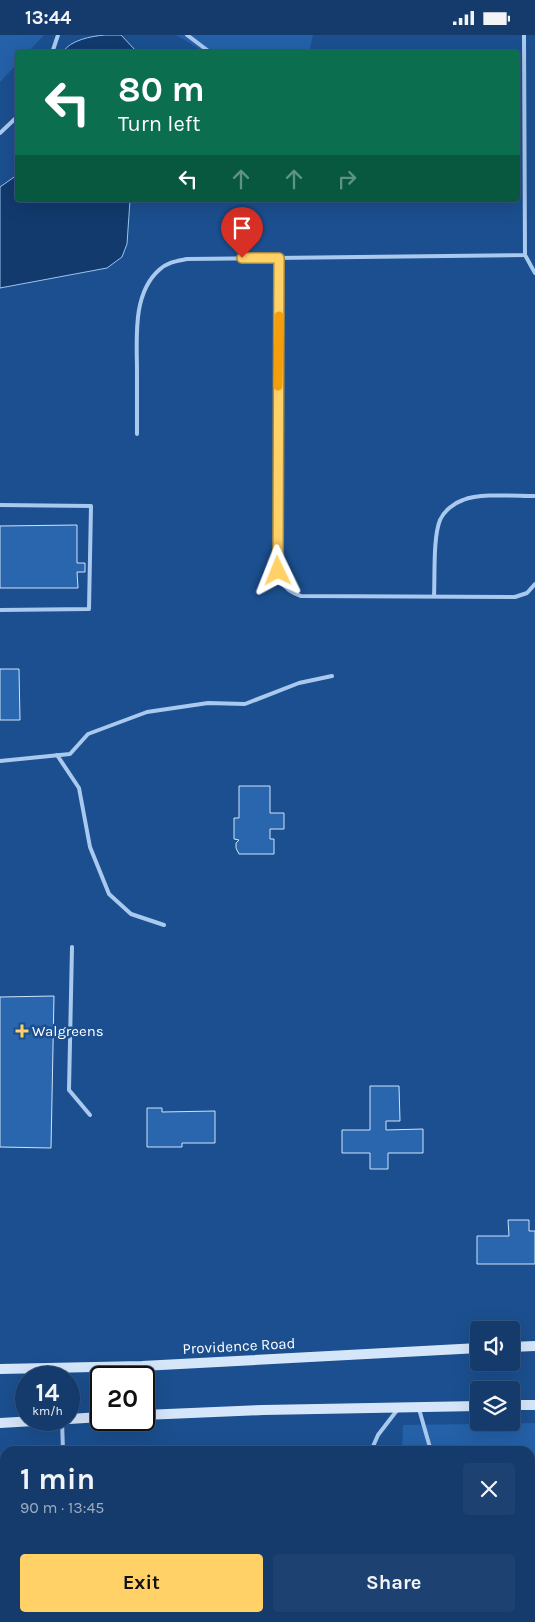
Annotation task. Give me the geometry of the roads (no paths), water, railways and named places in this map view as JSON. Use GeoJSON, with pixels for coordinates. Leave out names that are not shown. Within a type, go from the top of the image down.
{"type":"FeatureCollection","features":[{"type":"Feature","properties":{"kind":"main road"},"geometry":{"type":"LineString","coordinates":[[520,1347],[535,1346]]}},
{"type":"Feature","properties":{"kind":"main road","name":"Providence Road"},"geometry":{"type":"LineString","coordinates":[[0,1369],[142,1366],[470,1348]]}},
{"type":"Feature","properties":{"kind":"main road"},"geometry":{"type":"LineString","coordinates":[[520,1405],[535,1405]]}},
{"type":"Feature","properties":{"kind":"main road"},"geometry":{"type":"LineString","coordinates":[[155,1415],[470,1406]]}},
{"type":"Feature","properties":{"kind":"main road"},"geometry":{"type":"LineString","coordinates":[[0,1423],[15,1422]]}},
{"type":"Feature","properties":{"kind":"lane"},"geometry":{"type":"LineString","coordinates":[[53,50],[58,35]]}},
{"type":"Feature","properties":{"kind":"lane"},"geometry":{"type":"LineString","coordinates":[[187,35],[207,50]]}},
{"type":"Feature","properties":{"kind":"lane"},"geometry":{"type":"LineString","coordinates":[[524,35],[525,255],[535,273]]}},
{"type":"Feature","properties":{"kind":"lane"},"geometry":{"type":"LineString","coordinates":[[0,133],[15,118]]}},
{"type":"Feature","properties":{"kind":"lane"},"geometry":{"type":"LineString","coordinates":[[137,433],[137,325],[142,297],[150,279],[160,268],[173,262],[187,259],[525,255]]}},
{"type":"Feature","properties":{"kind":"lane"},"geometry":{"type":"LineString","coordinates":[[279,258],[277,558],[281,583],[290,592],[301,596],[515,597],[527,593],[535,585]]}},
{"type":"Feature","properties":{"kind":"lane"},"geometry":{"type":"LineString","coordinates":[[434,596],[437,535],[440,519],[448,508],[462,500],[477,497],[535,496]]}},
{"type":"Feature","properties":{"kind":"lane"},"geometry":{"type":"LineString","coordinates":[[0,505],[91,505],[89,609],[0,610]]}},
{"type":"Feature","properties":{"kind":"lane"},"geometry":{"type":"LineString","coordinates":[[0,761],[70,754],[88,734],[147,712],[208,703],[245,704],[299,683],[332,676]]}},
{"type":"Feature","properties":{"kind":"lane"},"geometry":{"type":"LineString","coordinates":[[57,755],[79,788],[90,847],[109,894],[131,913],[164,925]]}},
{"type":"Feature","properties":{"kind":"lane"},"geometry":{"type":"LineString","coordinates":[[72,947],[69,1090],[90,1115]]}},
{"type":"Feature","properties":{"kind":"lane"},"geometry":{"type":"LineString","coordinates":[[373,1446],[378,1435],[400,1407]]}},
{"type":"Feature","properties":{"kind":"lane"},"geometry":{"type":"LineString","coordinates":[[418,1407],[430,1446]]}},
{"type":"Feature","properties":{"kind":"lane"},"geometry":{"type":"LineString","coordinates":[[62,1431],[63,1446]]}},
{"type":"Feature","properties":{"kind":"place","name":"Walgreens"},"geometry":{"type":"Point","coordinates":[22,1031]}}]}
